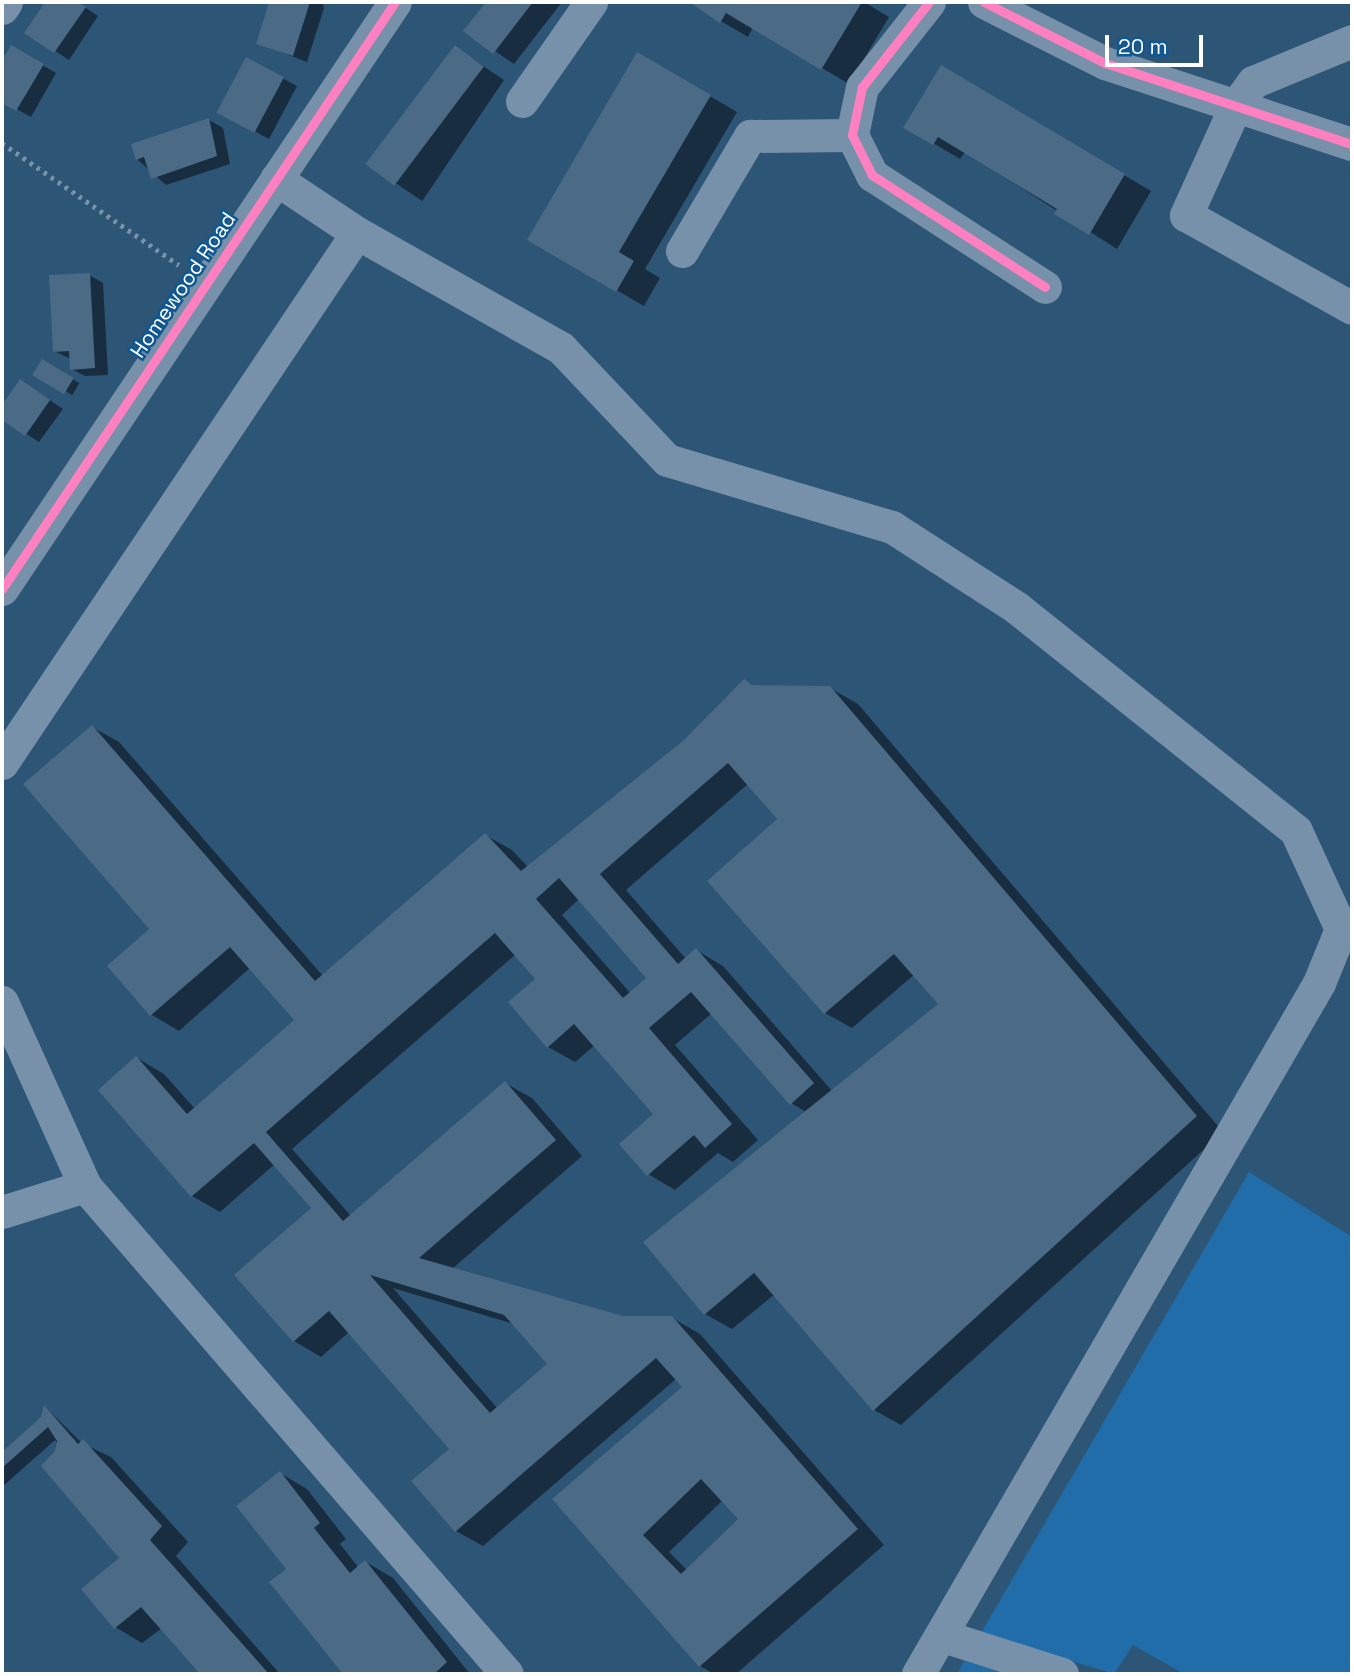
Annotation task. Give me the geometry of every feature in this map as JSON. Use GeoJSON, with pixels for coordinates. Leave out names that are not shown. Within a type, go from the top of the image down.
{"type":"FeatureCollection","features":[{"type":"Feature","properties":{"kind":"street"},"geometry":{"type":"LineString","coordinates":[[2,8],[6,2]]}},
{"type":"Feature","properties":{"kind":"street","name":"Homewood Road"},"geometry":{"type":"LineString","coordinates":[[2,589],[395,2]]}},
{"type":"Feature","properties":{"kind":"street"},"geometry":{"type":"LineString","coordinates":[[522,101],[591,2]]}},
{"type":"Feature","properties":{"kind":"street"},"geometry":{"type":"LineString","coordinates":[[929,2],[862,87],[852,135],[872,176],[1045,287]]}},
{"type":"Feature","properties":{"kind":"street"},"geometry":{"type":"LineString","coordinates":[[984,2],[1105,63],[1352,144]]}},
{"type":"Feature","properties":{"kind":"street"},"geometry":{"type":"LineString","coordinates":[[1352,41],[1253,82],[1235,107],[1186,215],[1352,308]]}},
{"type":"Feature","properties":{"kind":"street"},"geometry":{"type":"LineString","coordinates":[[682,251],[751,136],[852,135]]}},
{"type":"Feature","properties":{"kind":"street"},"geometry":{"type":"LineString","coordinates":[[276,179],[357,233],[561,348],[667,460],[892,527],[1017,608],[1296,831],[1341,929],[1312,995],[943,1636],[918,1674]]}},
{"type":"Feature","properties":{"kind":"street"},"geometry":{"type":"LineString","coordinates":[[2,763],[357,233]]}},
{"type":"Feature","properties":{"kind":"street"},"geometry":{"type":"LineString","coordinates":[[2,1002],[85,1186],[507,1674]]}},
{"type":"Feature","properties":{"kind":"street"},"geometry":{"type":"LineString","coordinates":[[2,1212],[85,1186]]}},
{"type":"Feature","properties":{"kind":"street"},"geometry":{"type":"LineString","coordinates":[[943,1636],[1062,1674]]}},
{"type":"Feature","properties":{"kind":"path"},"geometry":{"type":"LineString","coordinates":[[2,143],[206,283]]}},
{"type":"Feature","properties":{"kind":"shaded area"},"geometry":{"type":"Polygon","coordinates":[[[1249,1172],[1352,1237],[1352,1674],[1184,1674],[1133,1645],[1114,1674],[981,1633],[1249,1172]]]}},
{"type":"Feature","properties":{"kind":"shaded area"},"geometry":{"type":"Polygon","coordinates":[[[964,1661],[1008,1674],[957,1674],[964,1661]]]}},
{"type":"Feature","properties":{"kind":"building"},"geometry":{"type":"Polygon","coordinates":[[[45,2],[78,2],[86,7],[54,53],[24,33],[45,2]]]}},
{"type":"Feature","properties":{"kind":"building"},"geometry":{"type":"Polygon","coordinates":[[[269,2],[310,2],[293,56],[256,44],[269,2]]]}},
{"type":"Feature","properties":{"kind":"building"},"geometry":{"type":"Polygon","coordinates":[[[486,2],[533,2],[493,54],[463,31],[486,2]]]}},
{"type":"Feature","properties":{"kind":"building"},"geometry":{"type":"Polygon","coordinates":[[[689,2],[862,2],[821,70],[726,13],[720,23],[689,2]]]}},
{"type":"Feature","properties":{"kind":"building"},"geometry":{"type":"Polygon","coordinates":[[[11,45],[44,64],[16,111],[2,103],[2,61],[11,45]]]}},
{"type":"Feature","properties":{"kind":"building"},"geometry":{"type":"Polygon","coordinates":[[[455,45],[484,67],[394,186],[365,164],[455,45]]]}},
{"type":"Feature","properties":{"kind":"building"},"geometry":{"type":"Polygon","coordinates":[[[637,52],[711,95],[619,252],[634,261],[616,292],[527,240],[637,52]]]}},
{"type":"Feature","properties":{"kind":"building"},"geometry":{"type":"Polygon","coordinates":[[[246,57],[284,77],[254,133],[216,113],[246,57]]]}},
{"type":"Feature","properties":{"kind":"building"},"geometry":{"type":"Polygon","coordinates":[[[941,65],[1125,174],[1089,235],[1054,214],[1057,209],[938,137],[933,145],[903,128],[941,65]]]}},
{"type":"Feature","properties":{"kind":"building"},"geometry":{"type":"Polygon","coordinates":[[[209,118],[217,156],[151,179],[144,157],[136,160],[131,144],[209,118]]]}},
{"type":"Feature","properties":{"kind":"building"},"geometry":{"type":"Polygon","coordinates":[[[90,273],[95,368],[70,370],[69,351],[53,352],[49,275],[90,273]]]}},
{"type":"Feature","properties":{"kind":"building"},"geometry":{"type":"Polygon","coordinates":[[[42,359],[74,378],[64,394],[32,375],[42,359]]]}},
{"type":"Feature","properties":{"kind":"building"},"geometry":{"type":"Polygon","coordinates":[[[20,379],[50,400],[25,436],[2,420],[2,405],[20,379]]]}},
{"type":"Feature","properties":{"kind":"building"},"geometry":{"type":"Polygon","coordinates":[[[744,679],[752,685],[830,686],[1197,1116],[873,1411],[754,1273],[704,1315],[643,1242],[938,1004],[894,954],[824,1014],[707,881],[777,819],[728,763],[600,874],[678,964],[696,948],[814,1083],[790,1105],[691,992],[649,1028],[732,1124],[705,1148],[694,1135],[647,1176],[619,1144],[653,1114],[574,1024],[547,1048],[508,1002],[535,979],[495,933],[266,1132],[343,1221],[505,1081],[556,1140],[419,1258],[623,1316],[672,1316],[858,1529],[699,1667],[552,1499],[682,1387],[656,1358],[455,1532],[411,1481],[449,1449],[329,1311],[293,1342],[234,1275],[311,1208],[254,1143],[191,1197],[98,1090],[136,1056],[187,1114],[294,1020],[230,947],[150,1016],[107,966],[149,929],[23,784],[92,725],[315,981],[485,833],[521,871],[684,740],[744,679]],[[559,878],[536,899],[623,998],[646,978],[559,878]],[[370,1275],[490,1413],[547,1364],[504,1315],[370,1275]],[[701,1479],[643,1535],[681,1574],[738,1519],[701,1479]]]}},
{"type":"Feature","properties":{"kind":"building"},"geometry":{"type":"Polygon","coordinates":[[[44,1405],[78,1444],[83,1439],[162,1526],[150,1540],[269,1674],[200,1674],[141,1607],[114,1629],[81,1589],[119,1558],[41,1466],[55,1451],[57,1441],[48,1427],[2,1468],[2,1452],[41,1417],[44,1405]]]}},
{"type":"Feature","properties":{"kind":"building"},"geometry":{"type":"Polygon","coordinates":[[[280,1471],[320,1523],[314,1528],[350,1573],[365,1560],[447,1662],[434,1674],[343,1674],[269,1582],[286,1569],[236,1506],[280,1471]]]}},
{"type":"Feature","properties":{"kind":"cycle path"},"geometry":{"type":"LineString","coordinates":[[2,589],[395,2]]}},
{"type":"Feature","properties":{"kind":"cycle path"},"geometry":{"type":"LineString","coordinates":[[929,2],[862,87],[852,135],[872,175],[1045,287]]}},
{"type":"Feature","properties":{"kind":"cycle path"},"geometry":{"type":"LineString","coordinates":[[984,2],[1105,63],[1352,144]]}}]}
